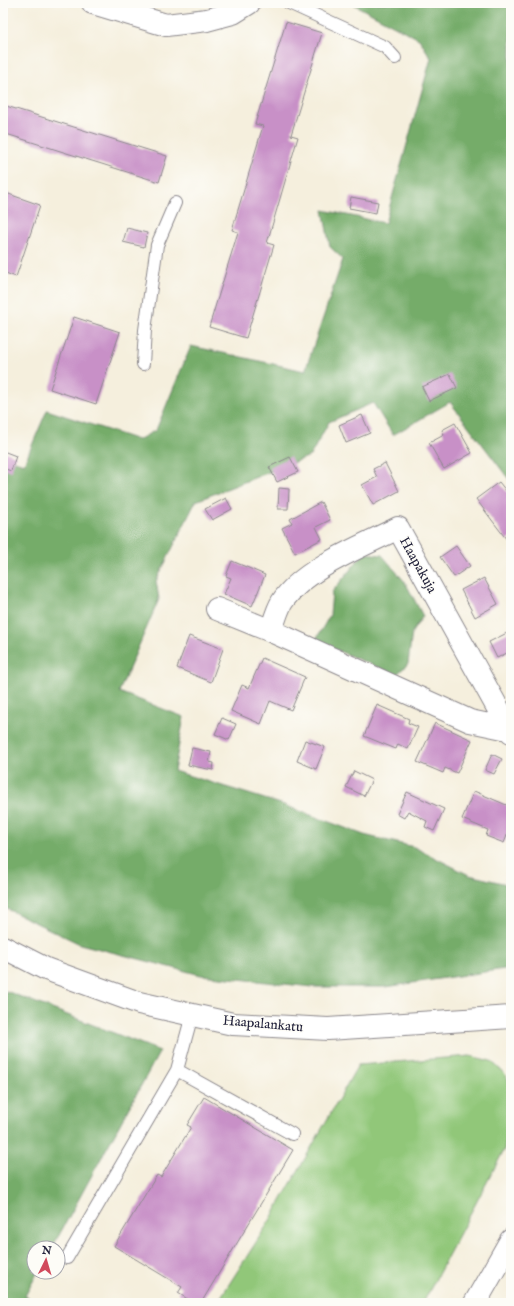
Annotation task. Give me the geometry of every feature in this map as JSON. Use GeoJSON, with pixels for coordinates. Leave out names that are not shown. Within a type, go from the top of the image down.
{"type":"FeatureCollection","features":[{"type":"Feature","properties":{"kind":"street"},"geometry":{"type":"LineString","coordinates":[[93,3],[166,25],[207,20],[233,13],[249,3]]}},
{"type":"Feature","properties":{"kind":"street","name":"Haapakuja"},"geometry":{"type":"LineString","coordinates":[[271,631],[282,602],[300,581],[318,569],[398,528],[510,731]]}},
{"type":"Feature","properties":{"kind":"street","name":"Haapakuja"},"geometry":{"type":"LineString","coordinates":[[217,608],[470,721],[510,731]]}},
{"type":"Feature","properties":{"kind":"street","name":"Haapalankatu"},"geometry":{"type":"LineString","coordinates":[[3,947],[46,969],[140,1004],[233,1024],[328,1029],[511,1018]]}},
{"type":"Feature","properties":{"kind":"street"},"geometry":{"type":"LineString","coordinates":[[475,1303],[511,1240]]}},
{"type":"Feature","properties":{"kind":"lane"},"geometry":{"type":"LineString","coordinates":[[289,3],[385,47],[395,58]]}},
{"type":"Feature","properties":{"kind":"lane"},"geometry":{"type":"LineString","coordinates":[[143,364],[145,330],[156,245],[175,203]]}},
{"type":"Feature","properties":{"kind":"lane"},"geometry":{"type":"LineString","coordinates":[[67,1258],[177,1070],[192,1015]]}},
{"type":"Feature","properties":{"kind":"lane"},"geometry":{"type":"LineString","coordinates":[[177,1070],[292,1134]]}},
{"type":"Feature","properties":{"kind":"green space"},"geometry":{"type":"Polygon","coordinates":[[[351,3],[511,3],[511,482],[450,402],[393,435],[373,403],[329,422],[310,456],[196,501],[156,581],[159,599],[119,692],[184,717],[174,771],[281,804],[364,835],[414,847],[469,875],[511,885],[511,968],[386,987],[312,987],[201,975],[80,944],[3,907],[3,457],[24,464],[47,410],[138,440],[156,430],[191,346],[305,371],[343,259],[330,247],[323,210],[385,223],[431,58],[419,39],[351,3]]]}},
{"type":"Feature","properties":{"kind":"green space"},"geometry":{"type":"Polygon","coordinates":[[[364,553],[382,555],[405,582],[423,616],[412,632],[408,664],[396,675],[315,641],[330,615],[332,592],[364,553]]]}},
{"type":"Feature","properties":{"kind":"green space"},"geometry":{"type":"Polygon","coordinates":[[[6,991],[160,1051],[56,1240],[26,1240],[26,1280],[34,1280],[25,1296],[39,1303],[3,1303],[3,996],[6,991]]]}},
{"type":"Feature","properties":{"kind":"green space"},"geometry":{"type":"Polygon","coordinates":[[[470,1056],[491,1061],[506,1075],[511,1087],[511,1118],[504,1150],[423,1303],[217,1303],[269,1222],[358,1065],[470,1056]]]}},
{"type":"Feature","properties":{"kind":"building"},"geometry":{"type":"Polygon","coordinates":[[[286,22],[322,33],[291,135],[298,137],[267,243],[274,245],[246,338],[209,327],[238,232],[232,230],[263,126],[255,124],[286,22]]]}},
{"type":"Feature","properties":{"kind":"building"},"geometry":{"type":"Polygon","coordinates":[[[3,105],[167,156],[159,182],[3,133],[3,105]]]}},
{"type":"Feature","properties":{"kind":"building"},"geometry":{"type":"Polygon","coordinates":[[[3,192],[40,205],[16,277],[3,272],[3,192]]]}},
{"type":"Feature","properties":{"kind":"building"},"geometry":{"type":"Polygon","coordinates":[[[351,197],[378,202],[376,213],[349,208],[351,197]]]}},
{"type":"Feature","properties":{"kind":"building"},"geometry":{"type":"Polygon","coordinates":[[[127,228],[147,233],[144,247],[123,242],[127,228]]]}},
{"type":"Feature","properties":{"kind":"building"},"geometry":{"type":"Polygon","coordinates":[[[74,317],[120,332],[96,404],[50,389],[74,317]]]}},
{"type":"Feature","properties":{"kind":"building"},"geometry":{"type":"Polygon","coordinates":[[[450,374],[457,388],[429,401],[422,387],[450,374]]]}},
{"type":"Feature","properties":{"kind":"building"},"geometry":{"type":"Polygon","coordinates":[[[362,415],[370,433],[346,443],[339,425],[362,415]]]}},
{"type":"Feature","properties":{"kind":"building"},"geometry":{"type":"Polygon","coordinates":[[[455,423],[472,453],[444,469],[429,443],[444,435],[442,430],[455,423]]]}},
{"type":"Feature","properties":{"kind":"building"},"geometry":{"type":"Polygon","coordinates":[[[3,451],[16,456],[11,471],[3,468],[3,451]]]}},
{"type":"Feature","properties":{"kind":"building"},"geometry":{"type":"Polygon","coordinates":[[[290,457],[298,472],[277,482],[269,467],[290,457]]]}},
{"type":"Feature","properties":{"kind":"building"},"geometry":{"type":"Polygon","coordinates":[[[385,463],[399,491],[373,505],[362,485],[377,477],[373,469],[385,463]]]}},
{"type":"Feature","properties":{"kind":"building"},"geometry":{"type":"Polygon","coordinates":[[[499,482],[511,497],[511,537],[507,540],[476,499],[499,482]]]}},
{"type":"Feature","properties":{"kind":"building"},"geometry":{"type":"Polygon","coordinates":[[[279,488],[289,489],[288,509],[278,509],[279,488]]]}},
{"type":"Feature","properties":{"kind":"building"},"geometry":{"type":"Polygon","coordinates":[[[226,498],[232,509],[212,520],[205,509],[226,498]]]}},
{"type":"Feature","properties":{"kind":"building"},"geometry":{"type":"Polygon","coordinates":[[[321,502],[330,520],[316,527],[322,539],[295,553],[282,528],[292,523],[290,519],[321,502]]]}},
{"type":"Feature","properties":{"kind":"building"},"geometry":{"type":"Polygon","coordinates":[[[456,546],[470,566],[454,577],[440,557],[456,546]]]}},
{"type":"Feature","properties":{"kind":"building"},"geometry":{"type":"Polygon","coordinates":[[[232,561],[265,575],[252,606],[224,594],[231,578],[226,576],[232,561]]]}},
{"type":"Feature","properties":{"kind":"building"},"geometry":{"type":"Polygon","coordinates":[[[484,578],[498,604],[475,617],[461,590],[484,578]]]}},
{"type":"Feature","properties":{"kind":"building"},"geometry":{"type":"Polygon","coordinates":[[[511,631],[511,651],[497,658],[489,642],[511,631]]]}},
{"type":"Feature","properties":{"kind":"building"},"geometry":{"type":"Polygon","coordinates":[[[189,636],[223,649],[211,682],[177,668],[189,636]]]}},
{"type":"Feature","properties":{"kind":"building"},"geometry":{"type":"Polygon","coordinates":[[[262,658],[305,677],[291,710],[270,701],[261,724],[231,711],[242,685],[249,688],[262,658]]]}},
{"type":"Feature","properties":{"kind":"building"},"geometry":{"type":"Polygon","coordinates":[[[377,705],[409,719],[408,723],[418,727],[408,749],[398,744],[396,749],[364,736],[377,705]]]}},
{"type":"Feature","properties":{"kind":"building"},"geometry":{"type":"Polygon","coordinates":[[[222,718],[236,724],[229,740],[215,734],[222,718]]]}},
{"type":"Feature","properties":{"kind":"building"},"geometry":{"type":"Polygon","coordinates":[[[435,723],[472,740],[457,773],[445,768],[443,773],[417,762],[435,723]]]}},
{"type":"Feature","properties":{"kind":"building"},"geometry":{"type":"Polygon","coordinates":[[[305,740],[325,747],[316,769],[297,761],[305,740]]]}},
{"type":"Feature","properties":{"kind":"building"},"geometry":{"type":"Polygon","coordinates":[[[192,748],[211,752],[209,762],[214,763],[213,770],[188,765],[192,748]]]}},
{"type":"Feature","properties":{"kind":"building"},"geometry":{"type":"Polygon","coordinates":[[[492,754],[502,759],[494,774],[485,770],[492,754]]]}},
{"type":"Feature","properties":{"kind":"building"},"geometry":{"type":"Polygon","coordinates":[[[354,771],[372,780],[364,796],[346,787],[354,771]]]}},
{"type":"Feature","properties":{"kind":"building"},"geometry":{"type":"Polygon","coordinates":[[[474,791],[511,807],[511,826],[504,843],[486,836],[488,830],[462,819],[474,791]]]}},
{"type":"Feature","properties":{"kind":"building"},"geometry":{"type":"Polygon","coordinates":[[[407,792],[444,809],[434,831],[425,827],[427,821],[408,811],[404,818],[397,814],[407,792]]]}},
{"type":"Feature","properties":{"kind":"building"},"geometry":{"type":"Polygon","coordinates":[[[204,1097],[293,1150],[201,1303],[194,1303],[178,1293],[182,1287],[114,1246],[157,1175],[161,1177],[191,1127],[187,1125],[204,1097]]]}}]}
